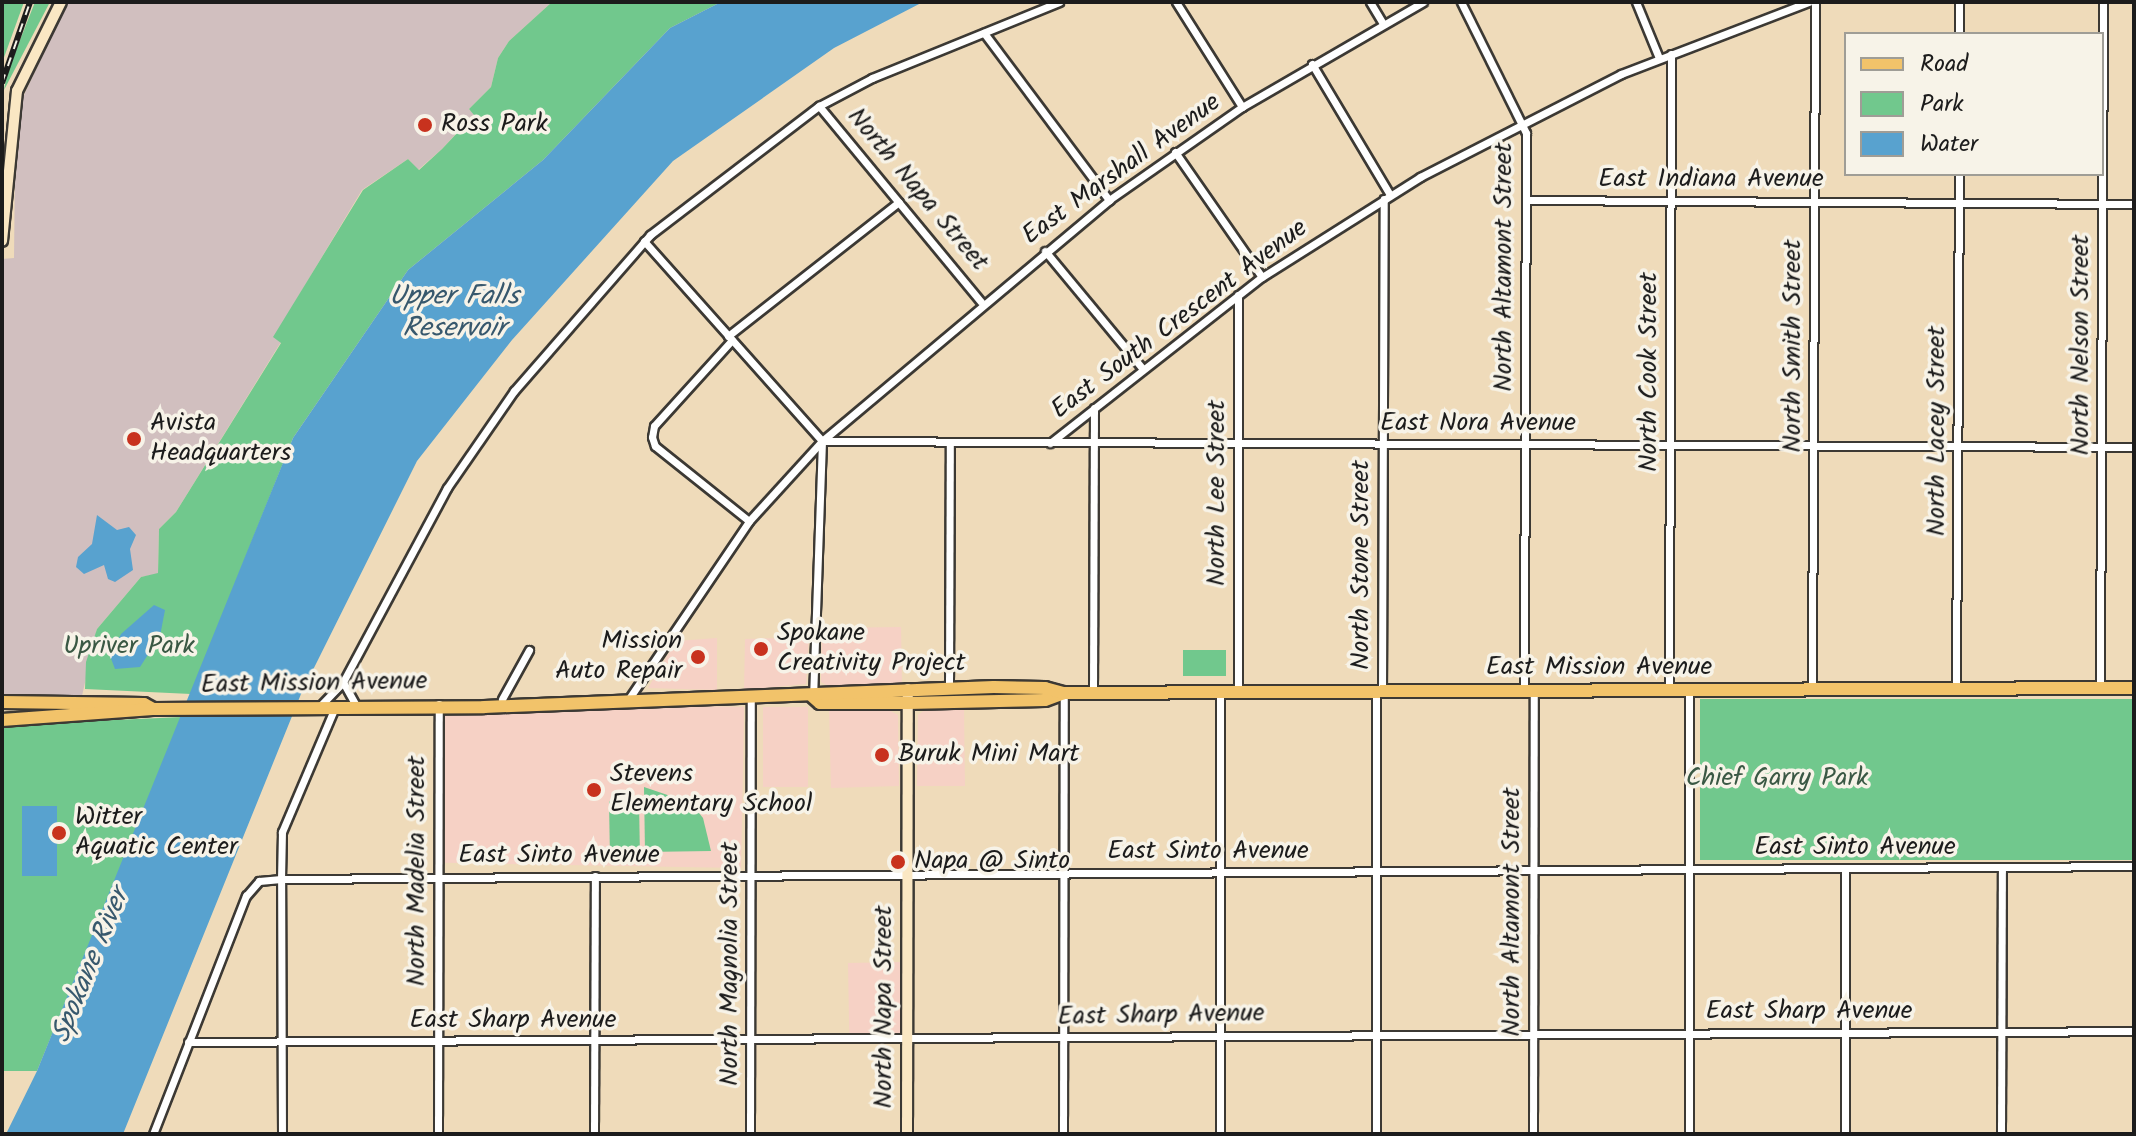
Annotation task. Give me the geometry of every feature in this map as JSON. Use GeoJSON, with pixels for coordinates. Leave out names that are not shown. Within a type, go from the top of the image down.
{"type":"FeatureCollection","features":[{"type":"Feature","properties":{"kind":"main road"},"geometry":{"type":"LineString","coordinates":[[2,241],[7,226],[11,122],[23,77],[61,2]]}},
{"type":"Feature","properties":{"kind":"main road","name":"East Mission Avenue"},"geometry":{"type":"LineString","coordinates":[[476,703],[484,707],[538,702],[813,697],[820,693],[949,688],[1045,688],[1064,693],[1093,693],[2134,688]]}},
{"type":"Feature","properties":{"kind":"main road","name":"North Napa Street"},"geometry":{"type":"LineString","coordinates":[[907,1134],[908,689]]}},
{"type":"Feature","properties":{"kind":"main road","name":"East Mission Avenue"},"geometry":{"type":"LineString","coordinates":[[813,697],[820,703],[908,703],[1045,700],[1064,693]]}},
{"type":"Feature","properties":{"kind":"main road","name":"East Mission Avenue"},"geometry":{"type":"LineString","coordinates":[[2,720],[144,713],[154,709],[476,703],[502,699],[538,702]]}},
{"type":"Feature","properties":{"kind":"main road","name":"East Mission Avenue"},"geometry":{"type":"LineString","coordinates":[[2,702],[144,704],[154,709]]}},
{"type":"Feature","properties":{"kind":"street"},"geometry":{"type":"LineString","coordinates":[[318,706],[343,682],[447,488],[532,365],[644,241],[819,106],[872,78],[1059,2]]}},
{"type":"Feature","properties":{"kind":"street"},"geometry":{"type":"LineString","coordinates":[[1176,2],[1242,107]]}},
{"type":"Feature","properties":{"kind":"street"},"geometry":{"type":"LineString","coordinates":[[1370,2],[1382,22]]}},
{"type":"Feature","properties":{"kind":"street","name":"East Marshall Avenue"},"geometry":{"type":"LineString","coordinates":[[628,700],[749,521],[822,441],[981,302],[1109,200],[1242,107],[1382,22],[1423,2]]}},
{"type":"Feature","properties":{"kind":"street","name":"North Altamont Street"},"geometry":{"type":"LineString","coordinates":[[1461,2],[1522,122],[1528,200],[1525,445],[1534,869],[1533,1134]]}},
{"type":"Feature","properties":{"kind":"street"},"geometry":{"type":"LineString","coordinates":[[1636,2],[1659,58]]}},
{"type":"Feature","properties":{"kind":"street","name":"East South Crescent Avenue"},"geometry":{"type":"LineString","coordinates":[[1050,443],[1262,277],[1387,197],[1522,122],[1659,58],[1812,2]]}},
{"type":"Feature","properties":{"kind":"street","name":"North Smith Street"},"geometry":{"type":"LineString","coordinates":[[1812,2],[1815,203],[1812,690]]}},
{"type":"Feature","properties":{"kind":"street"},"geometry":{"type":"LineString","coordinates":[[1959,2],[1959,32]]}},
{"type":"Feature","properties":{"kind":"street","name":"North Nelson Street"},"geometry":{"type":"LineString","coordinates":[[2103,2],[2103,32]]}},
{"type":"Feature","properties":{"kind":"street"},"geometry":{"type":"LineString","coordinates":[[984,33],[1109,200]]}},
{"type":"Feature","properties":{"kind":"street","name":"North Cook Street"},"geometry":{"type":"LineString","coordinates":[[1669,690],[1671,54]]}},
{"type":"Feature","properties":{"kind":"street"},"geometry":{"type":"LineString","coordinates":[[1312,64],[1387,197]]}},
{"type":"Feature","properties":{"kind":"street","name":"North Napa Street"},"geometry":{"type":"LineString","coordinates":[[819,106],[981,302]]}},
{"type":"Feature","properties":{"kind":"street"},"geometry":{"type":"LineString","coordinates":[[1175,152],[1262,277]]}},
{"type":"Feature","properties":{"kind":"street","name":"North Lacey Street"},"geometry":{"type":"LineString","coordinates":[[1956,689],[1959,176]]}},
{"type":"Feature","properties":{"kind":"street","name":"North Nelson Street"},"geometry":{"type":"LineString","coordinates":[[2100,688],[2103,176]]}},
{"type":"Feature","properties":{"kind":"street","name":"North Stone Street"},"geometry":{"type":"LineString","coordinates":[[1376,1134],[1387,197]]}},
{"type":"Feature","properties":{"kind":"street","name":"East Indiana Avenue"},"geometry":{"type":"LineString","coordinates":[[1528,200],[2134,204]]}},
{"type":"Feature","properties":{"kind":"street"},"geometry":{"type":"LineString","coordinates":[[749,521],[655,446],[654,426],[730,338],[899,202]]}},
{"type":"Feature","properties":{"kind":"street"},"geometry":{"type":"LineString","coordinates":[[644,241],[822,441],[813,697]]}},
{"type":"Feature","properties":{"kind":"street"},"geometry":{"type":"LineString","coordinates":[[1045,251],[1142,368]]}},
{"type":"Feature","properties":{"kind":"street","name":"North Lee Street"},"geometry":{"type":"LineString","coordinates":[[1238,295],[1238,691]]}},
{"type":"Feature","properties":{"kind":"street"},"geometry":{"type":"LineString","coordinates":[[1093,693],[1094,408]]}},
{"type":"Feature","properties":{"kind":"street","name":"East Nora Avenue"},"geometry":{"type":"LineString","coordinates":[[822,441],[2134,447]]}},
{"type":"Feature","properties":{"kind":"street"},"geometry":{"type":"LineString","coordinates":[[949,688],[950,442]]}},
{"type":"Feature","properties":{"kind":"street"},"geometry":{"type":"LineString","coordinates":[[502,699],[529,650]]}},
{"type":"Feature","properties":{"kind":"street"},"geometry":{"type":"LineString","coordinates":[[343,682],[356,705]]}},
{"type":"Feature","properties":{"kind":"street"},"geometry":{"type":"LineString","coordinates":[[1689,690],[1689,1134]]}},
{"type":"Feature","properties":{"kind":"street"},"geometry":{"type":"LineString","coordinates":[[1220,691],[1220,1134]]}},
{"type":"Feature","properties":{"kind":"street"},"geometry":{"type":"LineString","coordinates":[[1063,1134],[1064,693]]}},
{"type":"Feature","properties":{"kind":"street","name":"North Magnolia Street"},"geometry":{"type":"LineString","coordinates":[[750,1134],[751,698]]}},
{"type":"Feature","properties":{"kind":"street","name":"North Madelia Street"},"geometry":{"type":"LineString","coordinates":[[438,1134],[439,704]]}},
{"type":"Feature","properties":{"kind":"street"},"geometry":{"type":"LineString","coordinates":[[282,1134],[282,832],[336,706]]}},
{"type":"Feature","properties":{"kind":"street","name":"East Sinto Avenue"},"geometry":{"type":"LineString","coordinates":[[281,879],[2134,866]]}},
{"type":"Feature","properties":{"kind":"street"},"geometry":{"type":"LineString","coordinates":[[2001,1134],[2002,867]]}},
{"type":"Feature","properties":{"kind":"street"},"geometry":{"type":"LineString","coordinates":[[1845,868],[1845,1134]]}},
{"type":"Feature","properties":{"kind":"street"},"geometry":{"type":"LineString","coordinates":[[594,1134],[595,876]]}},
{"type":"Feature","properties":{"kind":"street"},"geometry":{"type":"LineString","coordinates":[[153,1134],[246,896],[259,881],[281,879]]}},
{"type":"Feature","properties":{"kind":"street","name":"East Sharp Avenue"},"geometry":{"type":"LineString","coordinates":[[188,1042],[2134,1031]]}},
{"type":"Feature","properties":{"kind":"shaded area"},"geometry":{"type":"Polygon","coordinates":[[[68,2],[552,2],[509,41],[498,58],[491,87],[469,109],[474,114],[442,149],[418,170],[408,159],[362,190],[274,337],[281,342],[176,512],[159,529],[158,574],[141,577],[97,629],[82,696],[2,698],[2,259],[14,258],[15,164],[23,97],[68,2]]]}},
{"type":"Feature","properties":{"kind":"shaded area"},"geometry":{"type":"Polygon","coordinates":[[[901,627],[902,683],[830,687],[821,682],[822,628],[901,627]]]}},
{"type":"Feature","properties":{"kind":"shaded area"},"geometry":{"type":"Polygon","coordinates":[[[809,637],[806,684],[744,690],[745,639],[809,637]]]}},
{"type":"Feature","properties":{"kind":"shaded area"},"geometry":{"type":"Polygon","coordinates":[[[717,638],[717,690],[648,688],[676,641],[717,638]]]}},
{"type":"Feature","properties":{"kind":"shaded area","name":"Stevens Elementary School"},"geometry":{"type":"Polygon","coordinates":[[[445,702],[744,707],[741,868],[442,863],[445,702]]]}},
{"type":"Feature","properties":{"kind":"shaded area"},"geometry":{"type":"Polygon","coordinates":[[[763,707],[808,707],[808,787],[763,787],[763,707]]]}},
{"type":"Feature","properties":{"kind":"shaded area"},"geometry":{"type":"Polygon","coordinates":[[[964,707],[965,786],[917,786],[918,715],[926,709],[964,707]]]}},
{"type":"Feature","properties":{"kind":"shaded area"},"geometry":{"type":"Polygon","coordinates":[[[829,708],[887,709],[898,715],[899,786],[831,788],[829,708]]]}},
{"type":"Feature","properties":{"kind":"shaded area"},"geometry":{"type":"Polygon","coordinates":[[[900,962],[901,1033],[849,1034],[848,963],[900,962]]]}},
{"type":"Feature","properties":{"kind":"green space"},"geometry":{"type":"Polygon","coordinates":[[[2,2],[24,2],[2,63],[2,2]]]}},
{"type":"Feature","properties":{"kind":"green space"},"geometry":{"type":"Polygon","coordinates":[[[35,2],[50,2],[4,90],[7,73],[35,2]]]}},
{"type":"Feature","properties":{"kind":"green space","name":"Upriver Park"},"geometry":{"type":"Polygon","coordinates":[[[552,2],[721,2],[670,28],[543,160],[408,270],[293,438],[191,694],[85,689],[86,662],[97,629],[141,577],[158,573],[159,529],[176,512],[281,343],[273,337],[363,190],[408,159],[419,170],[442,149],[474,115],[469,109],[491,87],[498,58],[509,41],[552,2]]]}},
{"type":"Feature","properties":{"kind":"green space"},"geometry":{"type":"Polygon","coordinates":[[[1183,650],[1226,650],[1226,676],[1183,676],[1183,650]]]}},
{"type":"Feature","properties":{"kind":"green space","name":"Chief Garry Park"},"geometry":{"type":"Polygon","coordinates":[[[1700,699],[2134,699],[2134,860],[1700,860],[1700,699]]]}},
{"type":"Feature","properties":{"kind":"green space"},"geometry":{"type":"Polygon","coordinates":[[[182,717],[37,1071],[2,1071],[2,725],[182,717]]]}},
{"type":"Feature","properties":{"kind":"green space"},"geometry":{"type":"Polygon","coordinates":[[[644,787],[691,803],[703,818],[711,851],[645,852],[644,787]]]}},
{"type":"Feature","properties":{"kind":"green space"},"geometry":{"type":"Polygon","coordinates":[[[639,801],[640,858],[610,859],[609,802],[639,801]]]}},
{"type":"Feature","properties":{"kind":"water","name":"Upper Falls Reservoir"},"geometry":{"type":"Polygon","coordinates":[[[721,2],[923,2],[834,48],[673,161],[512,340],[417,461],[301,694],[123,1134],[6,1134],[37,1071],[293,438],[408,270],[543,160],[670,28],[721,2]]]}},
{"type":"Feature","properties":{"kind":"water"},"geometry":{"type":"Polygon","coordinates":[[[97,515],[117,530],[129,527],[136,535],[130,549],[133,570],[115,582],[108,579],[104,565],[84,574],[76,567],[78,557],[92,544],[97,515]]]}},
{"type":"Feature","properties":{"kind":"water"},"geometry":{"type":"Polygon","coordinates":[[[154,605],[165,610],[160,636],[140,667],[115,669],[110,656],[121,634],[154,605]]]}},
{"type":"Feature","properties":{"kind":"water"},"geometry":{"type":"Polygon","coordinates":[[[22,806],[57,806],[57,876],[22,876],[22,806]]]}},
{"type":"Feature","properties":{"kind":"railway"},"geometry":{"type":"LineString","coordinates":[[2,83],[30,2]]}},
{"type":"Feature","properties":{"kind":"place","name":"Ross Park"},"geometry":{"type":"Point","coordinates":[425,125]}},
{"type":"Feature","properties":{"kind":"place","name":"Avista Headquarters"},"geometry":{"type":"Point","coordinates":[134,439]}},
{"type":"Feature","properties":{"kind":"place","name":"Spokane Creativity Project"},"geometry":{"type":"Point","coordinates":[761,649]}},
{"type":"Feature","properties":{"kind":"place","name":"Mission Auto Repair"},"geometry":{"type":"Point","coordinates":[698,657]}},
{"type":"Feature","properties":{"kind":"place","name":"Buruk Mini Mart"},"geometry":{"type":"Point","coordinates":[882,755]}},
{"type":"Feature","properties":{"kind":"place","name":"Stevens Elementary School"},"geometry":{"type":"Point","coordinates":[594,790]}},
{"type":"Feature","properties":{"kind":"place","name":"Witter Aquatic Center"},"geometry":{"type":"Point","coordinates":[59,833]}},
{"type":"Feature","properties":{"kind":"place","name":"Napa @ Sinto"},"geometry":{"type":"Point","coordinates":[898,862]}},
{"type":"Feature","properties":{"kind":"water label","name":"Spokane River"},"geometry":{"type":"Point","coordinates":[91,966]}}]}
